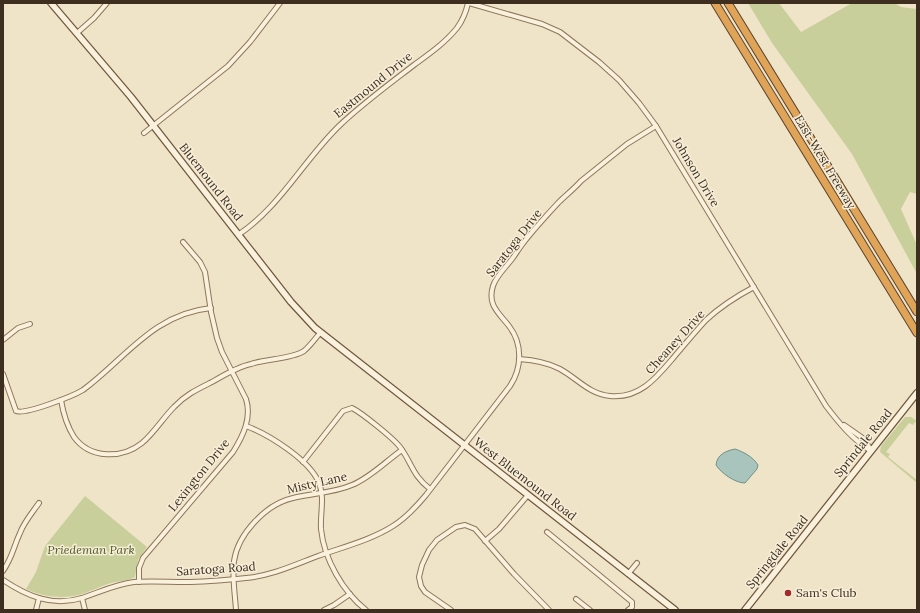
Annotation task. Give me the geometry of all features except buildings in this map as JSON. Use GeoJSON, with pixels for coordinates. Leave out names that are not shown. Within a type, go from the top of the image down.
{"type":"FeatureCollection","features":[{"type":"Feature","properties":{"kind":"highway","name":"East-West Freeway"},"geometry":{"type":"LineString","coordinates":[[715,3],[917,333]]}},
{"type":"Feature","properties":{"kind":"highway","name":"East-West Freeway"},"geometry":{"type":"LineString","coordinates":[[728,3],[917,312]]}},
{"type":"Feature","properties":{"kind":"main road","name":"Bluemound Road"},"geometry":{"type":"LineString","coordinates":[[51,3],[154,125],[291,302],[320,333],[362,366]]}},
{"type":"Feature","properties":{"kind":"main road","name":"West Bluemound Road"},"geometry":{"type":"LineString","coordinates":[[362,366],[675,610]]}},
{"type":"Feature","properties":{"kind":"main road","name":"Sprindale Road"},"geometry":{"type":"LineString","coordinates":[[826,507],[917,393]]}},
{"type":"Feature","properties":{"kind":"main road","name":"Springdale Road"},"geometry":{"type":"LineString","coordinates":[[745,610],[826,507]]}},
{"type":"Feature","properties":{"kind":"street"},"geometry":{"type":"LineString","coordinates":[[77,33],[94,18],[107,3]]}},
{"type":"Feature","properties":{"kind":"street"},"geometry":{"type":"LineString","coordinates":[[144,133],[198,91],[234,60],[280,3]]}},
{"type":"Feature","properties":{"kind":"street","name":"Johnson Drive"},"geometry":{"type":"LineString","coordinates":[[468,3],[542,24],[560,32],[619,80],[639,102],[656,126],[820,396],[833,415],[860,443],[871,451]]}},
{"type":"Feature","properties":{"kind":"street","name":"Eastmound Drive"},"geometry":{"type":"LineString","coordinates":[[238,235],[272,206],[324,141],[351,114],[452,34],[461,22],[468,3]]}},
{"type":"Feature","properties":{"kind":"street","name":"Saratoga Drive"},"geometry":{"type":"LineString","coordinates":[[464,445],[510,386],[517,373],[519,359],[518,347],[514,333],[494,307],[492,294],[493,285],[496,279],[521,246],[560,201],[581,181],[627,144],[656,126]]}},
{"type":"Feature","properties":{"kind":"street","name":"Lexington Drive"},"geometry":{"type":"LineString","coordinates":[[140,582],[139,568],[143,558],[233,452],[242,436],[248,417],[248,404],[244,393],[219,344],[203,267],[182,242]]}},
{"type":"Feature","properties":{"kind":"street","name":"Cheaney Drive"},"geometry":{"type":"LineString","coordinates":[[519,359],[539,361],[552,365],[566,373],[584,387],[598,394],[614,396],[631,394],[645,388],[656,379],[708,318],[754,287]]}},
{"type":"Feature","properties":{"kind":"street"},"geometry":{"type":"LineString","coordinates":[[3,374],[16,411],[20,412],[61,400],[76,394],[86,387],[155,328],[178,316],[211,308]]}},
{"type":"Feature","properties":{"kind":"street"},"geometry":{"type":"LineString","coordinates":[[3,340],[18,328],[30,324]]}},
{"type":"Feature","properties":{"kind":"street"},"geometry":{"type":"LineString","coordinates":[[61,400],[69,427],[80,443],[99,453],[117,454],[130,450],[141,443],[174,406],[187,395],[232,371],[251,364],[297,354],[306,349],[320,333]]}},
{"type":"Feature","properties":{"kind":"street"},"geometry":{"type":"LineString","coordinates":[[303,462],[343,411],[349,408],[355,410],[391,438],[402,450],[418,478],[430,489]]}},
{"type":"Feature","properties":{"kind":"street"},"geometry":{"type":"LineString","coordinates":[[246,426],[273,439],[303,462],[315,475],[322,493],[322,529],[328,553],[335,571],[350,594],[366,610]]}},
{"type":"Feature","properties":{"kind":"street","name":"Saratoga Road"},"geometry":{"type":"LineString","coordinates":[[3,580],[26,594],[57,601],[82,598],[108,588],[140,582],[186,582],[234,579],[266,574],[369,538],[395,525],[414,509],[464,445]]}},
{"type":"Feature","properties":{"kind":"street","name":"Misty Lane"},"geometry":{"type":"LineString","coordinates":[[236,610],[234,561],[238,547],[259,518],[282,501],[347,487],[358,482],[402,450]]}},
{"type":"Feature","properties":{"kind":"street"},"geometry":{"type":"LineString","coordinates":[[485,541],[500,529],[528,495]]}},
{"type":"Feature","properties":{"kind":"street"},"geometry":{"type":"LineString","coordinates":[[3,571],[13,553],[18,536],[24,524],[39,503]]}},
{"type":"Feature","properties":{"kind":"street"},"geometry":{"type":"LineString","coordinates":[[451,610],[425,592],[421,586],[419,577],[422,565],[429,550],[437,540],[456,527],[466,525],[476,529],[514,574],[549,610]]}},
{"type":"Feature","properties":{"kind":"street"},"geometry":{"type":"LineString","coordinates":[[547,532],[632,602],[632,607],[628,610]]}},
{"type":"Feature","properties":{"kind":"street"},"geometry":{"type":"LineString","coordinates":[[628,574],[637,563]]}},
{"type":"Feature","properties":{"kind":"street"},"geometry":{"type":"LineString","coordinates":[[324,610],[350,594]]}},
{"type":"Feature","properties":{"kind":"street"},"geometry":{"type":"LineString","coordinates":[[36,610],[39,598]]}},
{"type":"Feature","properties":{"kind":"street"},"geometry":{"type":"LineString","coordinates":[[82,598],[85,610]]}},
{"type":"Feature","properties":{"kind":"street"},"geometry":{"type":"LineString","coordinates":[[576,599],[590,610]]}},
{"type":"Feature","properties":{"kind":"green space"},"geometry":{"type":"Polygon","coordinates":[[[748,3],[779,3],[801,32],[852,3],[895,3],[901,7],[917,9],[917,194],[910,192],[901,209],[917,245],[917,274],[852,154],[772,43],[748,3]]]}},
{"type":"Feature","properties":{"kind":"green space"},"geometry":{"type":"Polygon","coordinates":[[[905,417],[911,417],[917,421],[917,423],[915,422],[913,425],[909,423],[886,452],[890,454],[888,457],[917,480],[917,483],[880,452],[881,446],[905,417]]]}},
{"type":"Feature","properties":{"kind":"green space","name":"Priedeman Park"},"geometry":{"type":"Polygon","coordinates":[[[85,496],[147,547],[138,560],[135,577],[111,583],[83,594],[72,596],[59,597],[45,595],[26,589],[36,572],[45,546],[85,496]]]}},
{"type":"Feature","properties":{"kind":"water"},"geometry":{"type":"Polygon","coordinates":[[[735,449],[748,455],[758,465],[757,469],[745,483],[741,483],[729,477],[716,465],[722,454],[735,449]]]}},
{"type":"Feature","properties":{"kind":"place","name":"Sam's Club"},"geometry":{"type":"Point","coordinates":[788,593]}}]}
